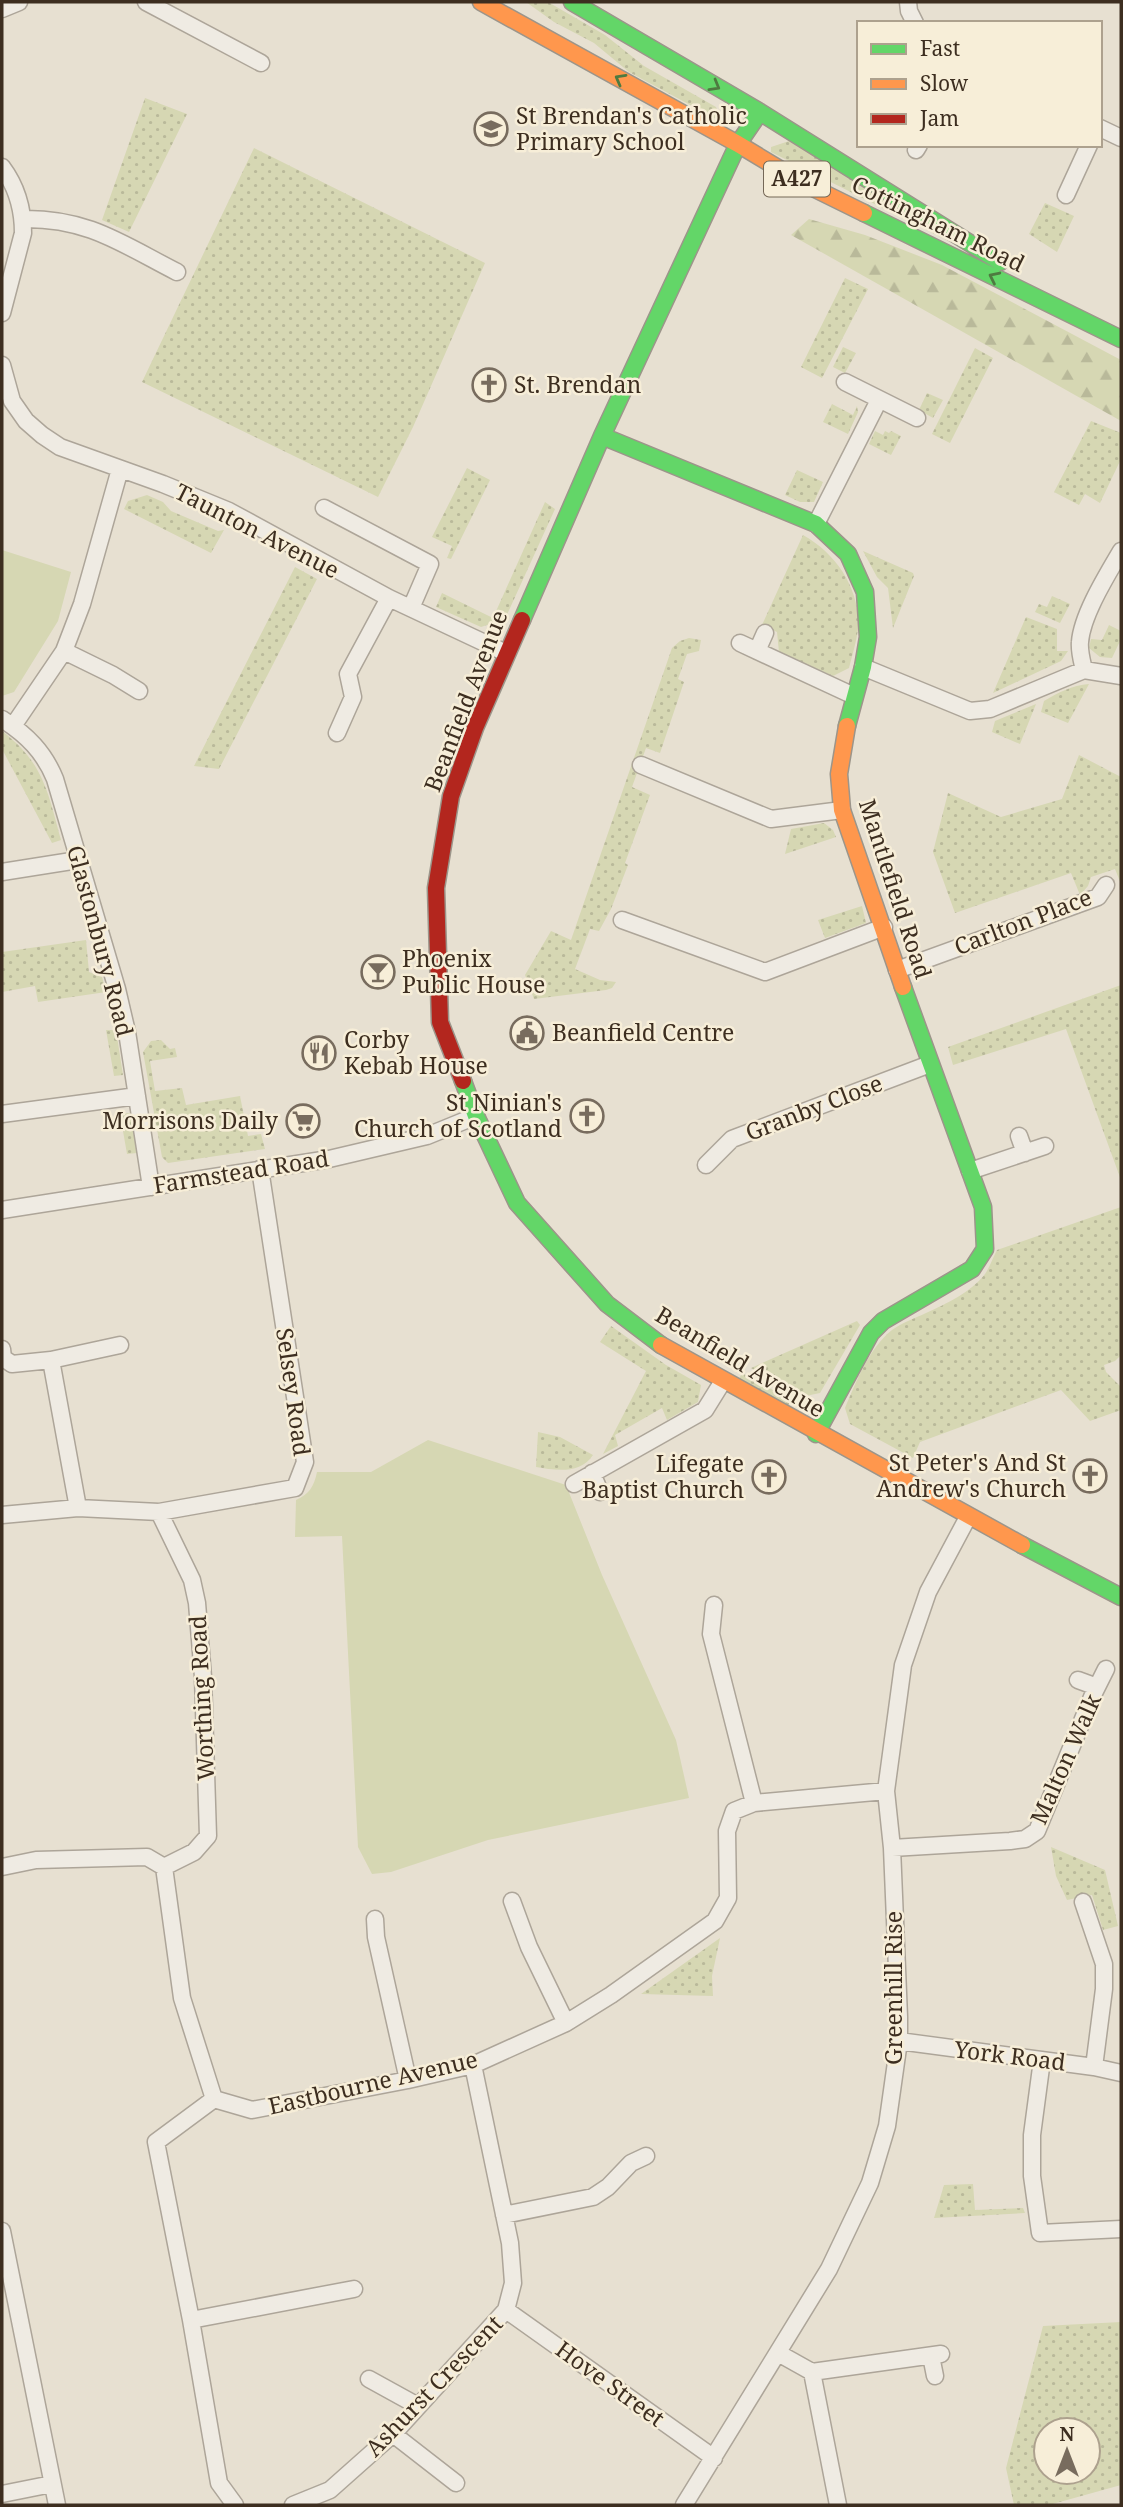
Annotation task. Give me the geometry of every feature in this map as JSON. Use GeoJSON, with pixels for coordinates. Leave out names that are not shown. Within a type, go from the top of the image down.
{"type":"FeatureCollection","features":[{"type":"Feature","properties":{"kind":"main road","name":"Cottingham Road"},"geometry":{"type":"LineString","coordinates":[[572,2],[760,112],[1121,338]]}},
{"type":"Feature","properties":{"kind":"main road","name":"Cottingham Road"},"geometry":{"type":"LineString","coordinates":[[487,3],[802,182],[1121,338]]}},
{"type":"Feature","properties":{"kind":"main road","name":"Beanfield Avenue"},"geometry":{"type":"LineString","coordinates":[[760,112],[738,144],[602,436],[506,653],[451,796],[436,888],[440,1022],[476,1116],[517,1203],[607,1304],[663,1347],[968,1517],[1121,1597]]}},
{"type":"Feature","properties":{"kind":"main road","name":"Mantlefield Road"},"geometry":{"type":"LineString","coordinates":[[602,436],[816,524],[848,554],[865,592],[868,637],[863,667],[844,735],[839,774],[842,810],[983,1207],[985,1250],[972,1269],[883,1321],[871,1333],[816,1434]]}},
{"type":"Feature","properties":{"kind":"street"},"geometry":{"type":"LineString","coordinates":[[2,9],[19,2]]}},
{"type":"Feature","properties":{"kind":"street"},"geometry":{"type":"LineString","coordinates":[[146,2],[261,63]]}},
{"type":"Feature","properties":{"kind":"street"},"geometry":{"type":"LineString","coordinates":[[908,2],[914,21]]}},
{"type":"Feature","properties":{"kind":"street"},"geometry":{"type":"LineString","coordinates":[[1102,129],[1121,138]]}},
{"type":"Feature","properties":{"kind":"street"},"geometry":{"type":"LineString","coordinates":[[1066,195],[1088,147]]}},
{"type":"Feature","properties":{"kind":"street"},"geometry":{"type":"LineString","coordinates":[[2,167],[18,195],[23,219],[23,233],[2,313]]}},
{"type":"Feature","properties":{"kind":"street"},"geometry":{"type":"LineString","coordinates":[[23,219],[60,220],[96,230],[177,272]]}},
{"type":"Feature","properties":{"kind":"street","name":"Taunton Avenue"},"geometry":{"type":"LineString","coordinates":[[2,365],[7,405],[42,435],[78,455],[163,484],[229,512],[389,598],[506,653]]}},
{"type":"Feature","properties":{"kind":"street"},"geometry":{"type":"LineString","coordinates":[[845,382],[917,418]]}},
{"type":"Feature","properties":{"kind":"street"},"geometry":{"type":"LineString","coordinates":[[816,524],[879,400]]}},
{"type":"Feature","properties":{"kind":"street"},"geometry":{"type":"LineString","coordinates":[[7,722],[64,651],[82,604],[120,469]]}},
{"type":"Feature","properties":{"kind":"street"},"geometry":{"type":"LineString","coordinates":[[324,508],[430,564],[411,608]]}},
{"type":"Feature","properties":{"kind":"street"},"geometry":{"type":"LineString","coordinates":[[1084,670],[1079,646],[1083,626],[1121,551]]}},
{"type":"Feature","properties":{"kind":"street"},"geometry":{"type":"LineString","coordinates":[[337,733],[353,697],[348,674],[389,598]]}},
{"type":"Feature","properties":{"kind":"street"},"geometry":{"type":"LineString","coordinates":[[757,651],[765,633]]}},
{"type":"Feature","properties":{"kind":"street"},"geometry":{"type":"LineString","coordinates":[[740,643],[854,696]]}},
{"type":"Feature","properties":{"kind":"street"},"geometry":{"type":"LineString","coordinates":[[64,651],[139,691]]}},
{"type":"Feature","properties":{"kind":"street"},"geometry":{"type":"LineString","coordinates":[[863,667],[970,711],[990,709],[1084,670],[1121,676]]}},
{"type":"Feature","properties":{"kind":"street","name":"Glastonbury Road"},"geometry":{"type":"LineString","coordinates":[[7,722],[36,746],[47,760],[55,779],[117,989],[127,1032],[151,1187]]}},
{"type":"Feature","properties":{"kind":"street"},"geometry":{"type":"LineString","coordinates":[[641,765],[771,819],[842,810]]}},
{"type":"Feature","properties":{"kind":"street"},"geometry":{"type":"LineString","coordinates":[[2,872],[78,860]]}},
{"type":"Feature","properties":{"kind":"street","name":"Carlton Place"},"geometry":{"type":"LineString","coordinates":[[897,970],[1098,897],[1106,885]]}},
{"type":"Feature","properties":{"kind":"street"},"geometry":{"type":"LineString","coordinates":[[622,920],[765,971],[884,927]]}},
{"type":"Feature","properties":{"kind":"street","name":"Granby Close"},"geometry":{"type":"LineString","coordinates":[[706,1165],[732,1139],[930,1064]]}},
{"type":"Feature","properties":{"kind":"street"},"geometry":{"type":"LineString","coordinates":[[2,1114],[137,1096]]}},
{"type":"Feature","properties":{"kind":"street","name":"Farmstead Road"},"geometry":{"type":"LineString","coordinates":[[2,1210],[377,1149],[427,1136],[476,1116]]}},
{"type":"Feature","properties":{"kind":"street"},"geometry":{"type":"LineString","coordinates":[[1018,1136],[1025,1153]]}},
{"type":"Feature","properties":{"kind":"street"},"geometry":{"type":"LineString","coordinates":[[970,1171],[1045,1146]]}},
{"type":"Feature","properties":{"kind":"street","name":"Selsey Road"},"geometry":{"type":"LineString","coordinates":[[2,1515],[78,1508],[159,1513],[295,1488],[305,1462],[260,1168]]}},
{"type":"Feature","properties":{"kind":"street"},"geometry":{"type":"LineString","coordinates":[[2,1349],[3,1357],[12,1364],[51,1360],[120,1345]]}},
{"type":"Feature","properties":{"kind":"street"},"geometry":{"type":"LineString","coordinates":[[51,1360],[78,1508]]}},
{"type":"Feature","properties":{"kind":"street"},"geometry":{"type":"LineString","coordinates":[[574,1484],[705,1410],[723,1381]]}},
{"type":"Feature","properties":{"kind":"street"},"geometry":{"type":"LineString","coordinates":[[592,1473],[600,1492]]}},
{"type":"Feature","properties":{"kind":"street","name":"Worthing Road"},"geometry":{"type":"LineString","coordinates":[[159,1513],[191,1580],[197,1603],[203,1677],[208,1836],[194,1852],[164,1867]]}},
{"type":"Feature","properties":{"kind":"street","name":"Greenhill Rise"},"geometry":{"type":"LineString","coordinates":[[684,2505],[829,2269],[870,2183],[887,2126],[899,2041],[892,1848],[886,1791],[903,1665],[928,1592],[968,1517]]}},
{"type":"Feature","properties":{"kind":"street"},"geometry":{"type":"LineString","coordinates":[[714,1605],[711,1634],[754,1803],[886,1791]]}},
{"type":"Feature","properties":{"kind":"street","name":"Malton Walk"},"geometry":{"type":"LineString","coordinates":[[892,1848],[1010,1841],[1025,1839],[1037,1831],[1106,1669]]}},
{"type":"Feature","properties":{"kind":"street"},"geometry":{"type":"LineString","coordinates":[[1078,1680],[1097,1687]]}},
{"type":"Feature","properties":{"kind":"street","name":"Eastbourne Avenue"},"geometry":{"type":"LineString","coordinates":[[214,2099],[252,2110],[408,2080],[473,2065],[566,2023],[611,1995],[715,1921],[729,1899],[729,1821],[734,1811],[754,1803]]}},
{"type":"Feature","properties":{"kind":"street"},"geometry":{"type":"LineString","coordinates":[[2,1867],[36,1860],[147,1857],[164,1867],[182,1998],[214,2099],[156,2142],[219,2483],[235,2505]]}},
{"type":"Feature","properties":{"kind":"street"},"geometry":{"type":"LineString","coordinates":[[512,1901],[529,1947],[566,2023]]}},
{"type":"Feature","properties":{"kind":"street"},"geometry":{"type":"LineString","coordinates":[[1083,1902],[1104,1964],[1104,1989],[1094,2067]]}},
{"type":"Feature","properties":{"kind":"street"},"geometry":{"type":"LineString","coordinates":[[375,1919],[376,1937],[408,2080]]}},
{"type":"Feature","properties":{"kind":"street","name":"York Road"},"geometry":{"type":"LineString","coordinates":[[899,2041],[1121,2073]]}},
{"type":"Feature","properties":{"kind":"street"},"geometry":{"type":"LineString","coordinates":[[1042,2060],[1032,2135],[1032,2176],[1040,2233],[1121,2229]]}},
{"type":"Feature","properties":{"kind":"street","name":"Ashurst Crescent"},"geometry":{"type":"LineString","coordinates":[[293,2505],[330,2490],[393,2434],[506,2310],[513,2283],[510,2243],[473,2065]]}},
{"type":"Feature","properties":{"kind":"street"},"geometry":{"type":"LineString","coordinates":[[504,2215],[593,2197],[608,2187],[631,2163],[646,2156]]}},
{"type":"Feature","properties":{"kind":"street"},"geometry":{"type":"LineString","coordinates":[[2,2231],[57,2505]]}},
{"type":"Feature","properties":{"kind":"street"},"geometry":{"type":"LineString","coordinates":[[191,2320],[354,2289]]}},
{"type":"Feature","properties":{"kind":"street","name":"Hove Street"},"geometry":{"type":"LineString","coordinates":[[506,2310],[714,2458]]}},
{"type":"Feature","properties":{"kind":"street"},"geometry":{"type":"LineString","coordinates":[[2,2322],[18,2318]]}},
{"type":"Feature","properties":{"kind":"street"},"geometry":{"type":"LineString","coordinates":[[778,2353],[813,2372],[936,2355],[934,2376]]}},
{"type":"Feature","properties":{"kind":"street"},"geometry":{"type":"LineString","coordinates":[[813,2372],[838,2505]]}},
{"type":"Feature","properties":{"kind":"street"},"geometry":{"type":"LineString","coordinates":[[369,2379],[418,2406]]}},
{"type":"Feature","properties":{"kind":"street"},"geometry":{"type":"LineString","coordinates":[[393,2434],[456,2483]]}},
{"type":"Feature","properties":{"kind":"street"},"geometry":{"type":"LineString","coordinates":[[2,2494],[52,2484]]}},
{"type":"Feature","properties":{"kind":"green space"},"geometry":{"type":"Polygon","coordinates":[[[526,2],[548,2],[605,35],[644,66],[716,107],[720,116],[718,120],[629,72],[594,43],[554,22],[526,2]]]}},
{"type":"Feature","properties":{"kind":"green space"},"geometry":{"type":"Polygon","coordinates":[[[145,98],[187,114],[129,232],[102,220],[145,98]]]}},
{"type":"Feature","properties":{"kind":"green space"},"geometry":{"type":"Polygon","coordinates":[[[789,141],[994,264],[771,152],[771,147],[789,141]]]}},
{"type":"Feature","properties":{"kind":"green space"},"geometry":{"type":"Polygon","coordinates":[[[254,148],[485,263],[413,427],[378,497],[142,382],[254,148]]]}},
{"type":"Feature","properties":{"kind":"green space"},"geometry":{"type":"Polygon","coordinates":[[[1045,203],[1074,216],[1057,252],[1029,234],[1045,203]]]}},
{"type":"Feature","properties":{"kind":"green space"},"geometry":{"type":"Polygon","coordinates":[[[809,219],[865,235],[942,265],[1121,360],[1121,421],[791,235],[809,219]]]}},
{"type":"Feature","properties":{"kind":"green space"},"geometry":{"type":"Polygon","coordinates":[[[845,278],[868,289],[822,378],[801,367],[845,278]]]}},
{"type":"Feature","properties":{"kind":"green space"},"geometry":{"type":"Polygon","coordinates":[[[843,347],[856,353],[845,373],[833,367],[843,347]]]}},
{"type":"Feature","properties":{"kind":"green space"},"geometry":{"type":"Polygon","coordinates":[[[975,348],[993,358],[950,443],[932,434],[975,348]]]}},
{"type":"Feature","properties":{"kind":"green space"},"geometry":{"type":"Polygon","coordinates":[[[927,393],[943,400],[933,418],[919,410],[927,393]]]}},
{"type":"Feature","properties":{"kind":"green space"},"geometry":{"type":"Polygon","coordinates":[[[832,404],[853,415],[857,406],[858,412],[848,434],[823,422],[832,404]]]}},
{"type":"Feature","properties":{"kind":"green space"},"geometry":{"type":"Polygon","coordinates":[[[1091,421],[1121,433],[1121,459],[1100,503],[1085,494],[1079,505],[1054,492],[1091,421]]]}},
{"type":"Feature","properties":{"kind":"green space"},"geometry":{"type":"Polygon","coordinates":[[[875,431],[883,435],[885,431],[891,431],[901,436],[891,455],[869,444],[875,431]]]}},
{"type":"Feature","properties":{"kind":"green space"},"geometry":{"type":"Polygon","coordinates":[[[467,468],[490,480],[451,559],[447,558],[452,546],[432,537],[467,468]]]}},
{"type":"Feature","properties":{"kind":"green space"},"geometry":{"type":"Polygon","coordinates":[[[797,470],[823,482],[814,502],[800,502],[785,495],[797,470]]]}},
{"type":"Feature","properties":{"kind":"green space"},"geometry":{"type":"Polygon","coordinates":[[[147,495],[163,502],[171,511],[218,531],[224,530],[211,553],[124,509],[128,501],[147,495]]]}},
{"type":"Feature","properties":{"kind":"green space"},"geometry":{"type":"Polygon","coordinates":[[[545,502],[555,509],[505,619],[481,627],[436,607],[442,593],[493,618],[545,502]]]}},
{"type":"Feature","properties":{"kind":"green space"},"geometry":{"type":"Polygon","coordinates":[[[803,535],[836,563],[851,587],[858,615],[858,630],[849,668],[833,676],[779,652],[777,632],[762,625],[803,535]]]}},
{"type":"Feature","properties":{"kind":"green space"},"geometry":{"type":"Polygon","coordinates":[[[2,550],[71,572],[58,621],[14,692],[2,696],[2,550]]]}},
{"type":"Feature","properties":{"kind":"green space"},"geometry":{"type":"Polygon","coordinates":[[[863,551],[913,573],[893,628],[888,588],[877,577],[863,551]]]}},
{"type":"Feature","properties":{"kind":"green space"},"geometry":{"type":"Polygon","coordinates":[[[295,567],[317,579],[219,769],[194,766],[295,567]]]}},
{"type":"Feature","properties":{"kind":"green space"},"geometry":{"type":"Polygon","coordinates":[[[1052,596],[1070,604],[1060,623],[1035,612],[1039,604],[1047,607],[1052,596]]]}},
{"type":"Feature","properties":{"kind":"green space"},"geometry":{"type":"Polygon","coordinates":[[[1026,617],[1057,629],[1057,651],[1068,651],[1061,661],[993,693],[1026,617]]]}},
{"type":"Feature","properties":{"kind":"green space"},"geometry":{"type":"Polygon","coordinates":[[[1109,625],[1121,631],[1121,639],[1112,658],[1100,657],[1089,648],[1091,639],[1102,640],[1109,625]]]}},
{"type":"Feature","properties":{"kind":"green space"},"geometry":{"type":"Polygon","coordinates":[[[689,638],[701,640],[699,651],[687,654],[678,679],[684,682],[660,753],[646,748],[632,787],[650,795],[625,863],[628,865],[611,909],[599,931],[590,929],[575,969],[600,980],[616,982],[612,988],[606,990],[534,999],[525,975],[551,931],[571,940],[672,648],[689,638]]]}},
{"type":"Feature","properties":{"kind":"green space"},"geometry":{"type":"Polygon","coordinates":[[[1089,684],[1068,723],[1041,712],[1044,701],[1060,692],[1089,684]]]}},
{"type":"Feature","properties":{"kind":"green space"},"geometry":{"type":"Polygon","coordinates":[[[1036,704],[1020,744],[992,732],[995,721],[1036,704]]]}},
{"type":"Feature","properties":{"kind":"green space"},"geometry":{"type":"Polygon","coordinates":[[[2,731],[27,754],[35,766],[47,793],[61,840],[52,843],[2,749],[2,731]]]}},
{"type":"Feature","properties":{"kind":"green space"},"geometry":{"type":"Polygon","coordinates":[[[1079,755],[1121,777],[1121,884],[1115,869],[1091,877],[1088,886],[1080,895],[1071,873],[955,913],[933,852],[948,793],[1001,817],[1062,799],[1079,755]]]}},
{"type":"Feature","properties":{"kind":"green space"},"geometry":{"type":"Polygon","coordinates":[[[824,823],[833,830],[836,837],[785,854],[791,829],[824,823]]]}},
{"type":"Feature","properties":{"kind":"green space"},"geometry":{"type":"Polygon","coordinates":[[[862,906],[866,923],[825,938],[818,920],[862,906]]]}},
{"type":"Feature","properties":{"kind":"green space"},"geometry":{"type":"Polygon","coordinates":[[[86,940],[89,972],[102,977],[106,992],[38,1002],[35,986],[2,992],[2,952],[86,940]]]}},
{"type":"Feature","properties":{"kind":"green space"},"geometry":{"type":"Polygon","coordinates":[[[1121,985],[1121,1180],[1066,1029],[953,1065],[948,1047],[1121,985]]]}},
{"type":"Feature","properties":{"kind":"green space"},"geometry":{"type":"Polygon","coordinates":[[[106,1030],[116,1030],[123,1075],[114,1076],[106,1030]]]}},
{"type":"Feature","properties":{"kind":"green space"},"geometry":{"type":"Polygon","coordinates":[[[161,1040],[170,1049],[175,1048],[177,1057],[150,1061],[155,1091],[182,1088],[186,1105],[240,1096],[248,1136],[261,1134],[265,1149],[168,1163],[162,1157],[143,1052],[151,1041],[161,1040]]]}},
{"type":"Feature","properties":{"kind":"green space"},"geometry":{"type":"Polygon","coordinates":[[[130,1113],[137,1153],[127,1154],[120,1114],[130,1113]]]}},
{"type":"Feature","properties":{"kind":"green space"},"geometry":{"type":"Polygon","coordinates":[[[1121,1207],[1121,1355],[1115,1361],[1104,1365],[1106,1372],[1121,1387],[1121,1410],[1090,1421],[1061,1390],[920,1442],[913,1458],[850,1424],[845,1408],[854,1387],[876,1346],[892,1330],[950,1301],[973,1286],[985,1274],[997,1250],[1121,1207]]]}},
{"type":"Feature","properties":{"kind":"green space"},"geometry":{"type":"Polygon","coordinates":[[[857,1321],[860,1325],[820,1393],[801,1397],[751,1368],[857,1321]]]}},
{"type":"Feature","properties":{"kind":"green space"},"geometry":{"type":"Polygon","coordinates":[[[611,1326],[666,1365],[701,1385],[698,1402],[667,1420],[662,1408],[615,1435],[618,1446],[603,1454],[646,1371],[600,1342],[611,1326]]]}},
{"type":"Feature","properties":{"kind":"green space"},"geometry":{"type":"Polygon","coordinates":[[[742,1373],[791,1400],[788,1406],[739,1379],[742,1373]]]}},
{"type":"Feature","properties":{"kind":"green space"},"geometry":{"type":"Polygon","coordinates":[[[538,1432],[560,1437],[593,1455],[581,1466],[567,1470],[536,1467],[538,1432]]]}},
{"type":"Feature","properties":{"kind":"green space"},"geometry":{"type":"Polygon","coordinates":[[[428,1440],[566,1485],[602,1575],[676,1740],[689,1798],[488,1840],[391,1872],[372,1874],[358,1847],[342,1536],[295,1537],[296,1500],[310,1489],[317,1472],[371,1472],[428,1440]]]}},
{"type":"Feature","properties":{"kind":"green space"},"geometry":{"type":"Polygon","coordinates":[[[1051,1847],[1105,1870],[1118,1926],[1103,1930],[1092,1895],[1067,1900],[1056,1876],[1051,1847]]]}},
{"type":"Feature","properties":{"kind":"green space"},"geometry":{"type":"Polygon","coordinates":[[[720,1938],[712,1976],[713,1996],[641,1994],[720,1938]]]}},
{"type":"Feature","properties":{"kind":"green space"},"geometry":{"type":"Polygon","coordinates":[[[973,2184],[975,2210],[1023,2208],[1025,2213],[934,2218],[944,2185],[973,2184]]]}},
{"type":"Feature","properties":{"kind":"green space"},"geometry":{"type":"Polygon","coordinates":[[[1121,2322],[1121,2485],[1049,2505],[1014,2505],[1006,2468],[1043,2326],[1121,2322]]]}},
{"type":"Feature","properties":{"kind":"traffic: fast"},"geometry":{"type":"LineString","coordinates":[[572,2],[760,112],[1000,262]]}},
{"type":"Feature","properties":{"kind":"traffic: fast"},"geometry":{"type":"LineString","coordinates":[[522,620],[602,436],[738,144],[760,112]]}},
{"type":"Feature","properties":{"kind":"traffic: fast"},"geometry":{"type":"LineString","coordinates":[[864,213],[1121,339]]}},
{"type":"Feature","properties":{"kind":"traffic: fast"},"geometry":{"type":"LineString","coordinates":[[602,436],[816,524],[848,554],[865,592],[868,637],[847,726]]}},
{"type":"Feature","properties":{"kind":"traffic: fast"},"geometry":{"type":"LineString","coordinates":[[816,1434],[871,1333],[883,1321],[972,1269],[985,1249],[983,1207],[903,987]]}},
{"type":"Feature","properties":{"kind":"traffic: fast"},"geometry":{"type":"LineString","coordinates":[[463,1081],[476,1116],[517,1203],[607,1304],[661,1345]]}},
{"type":"Feature","properties":{"kind":"traffic: fast"},"geometry":{"type":"LineString","coordinates":[[1022,1545],[1121,1597]]}},
{"type":"Feature","properties":{"kind":"traffic: slow"},"geometry":{"type":"LineString","coordinates":[[481,2],[738,144],[801,182],[864,213]]}},
{"type":"Feature","properties":{"kind":"traffic: slow"},"geometry":{"type":"LineString","coordinates":[[847,726],[839,774],[842,810],[903,987]]}},
{"type":"Feature","properties":{"kind":"traffic: slow"},"geometry":{"type":"LineString","coordinates":[[661,1345],[1022,1545]]}},
{"type":"Feature","properties":{"kind":"traffic: jam"},"geometry":{"type":"LineString","coordinates":[[463,1081],[440,1022],[436,888],[451,796],[475,728],[522,620]]}},
{"type":"Feature","properties":{"kind":"place","name":"St Brendan's Catholic Primary School"},"geometry":{"type":"Point","coordinates":[491,129]}},
{"type":"Feature","properties":{"kind":"place","name":"St. Brendan"},"geometry":{"type":"Point","coordinates":[489,385]}},
{"type":"Feature","properties":{"kind":"place","name":"Phoenix Public House"},"geometry":{"type":"Point","coordinates":[378,972]}},
{"type":"Feature","properties":{"kind":"place","name":"Beanfield Centre"},"geometry":{"type":"Point","coordinates":[527,1033]}},
{"type":"Feature","properties":{"kind":"place","name":"Corby Kebab House"},"geometry":{"type":"Point","coordinates":[319,1053]}},
{"type":"Feature","properties":{"kind":"place","name":"St Ninian's Church of Scotland"},"geometry":{"type":"Point","coordinates":[587,1116]}},
{"type":"Feature","properties":{"kind":"place","name":"Morrisons Daily"},"geometry":{"type":"Point","coordinates":[303,1121]}},
{"type":"Feature","properties":{"kind":"place","name":"St Peter's And St Andrew's Church"},"geometry":{"type":"Point","coordinates":[1090,1476]}},
{"type":"Feature","properties":{"kind":"place","name":"Lifegate Baptist Church"},"geometry":{"type":"Point","coordinates":[769,1477]}}]}
